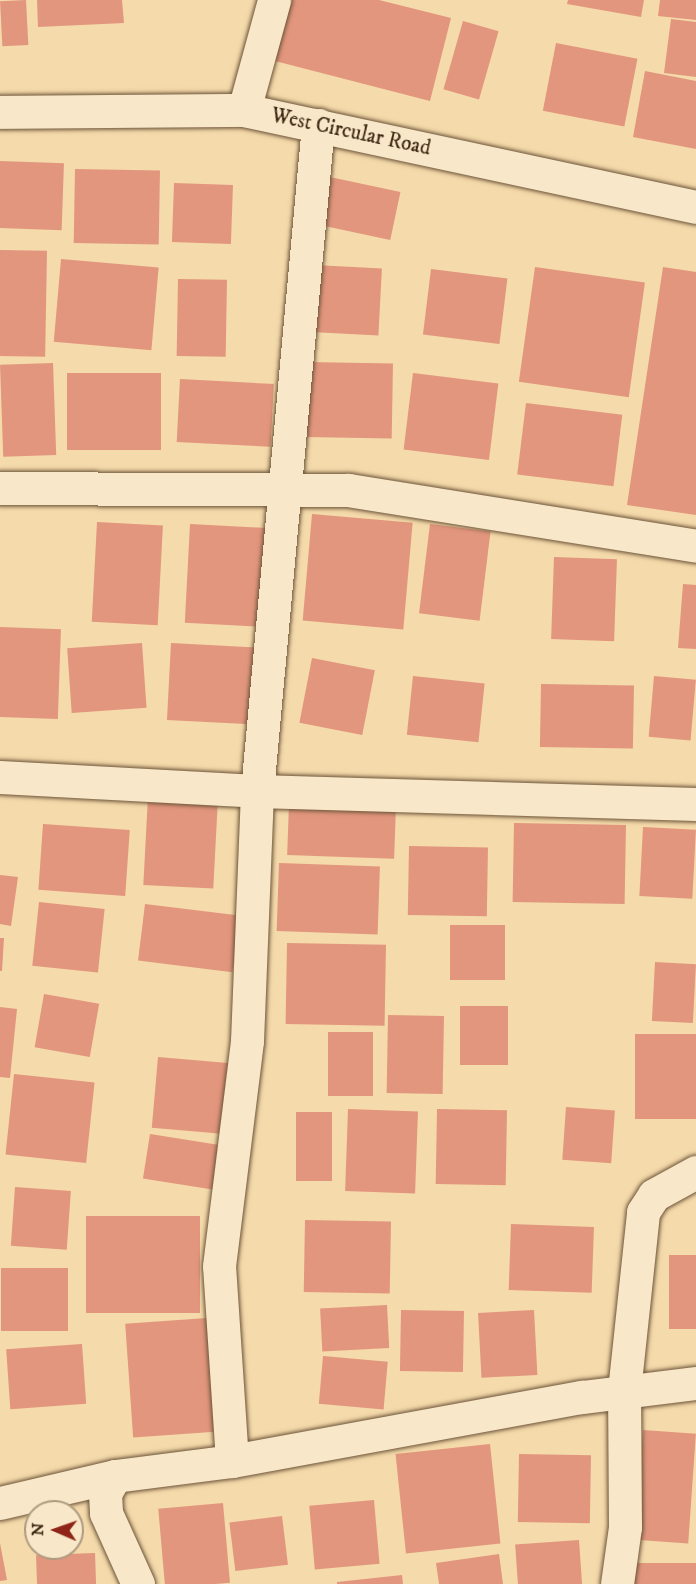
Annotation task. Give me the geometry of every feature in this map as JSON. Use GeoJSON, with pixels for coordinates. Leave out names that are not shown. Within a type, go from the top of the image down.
{"type":"FeatureCollection","features":[{"type":"Feature","properties":{"kind":"street"},"geometry":{"type":"LineString","coordinates":[[244,110],[274,0]]}},
{"type":"Feature","properties":{"kind":"street","name":"West Circular Road"},"geometry":{"type":"LineString","coordinates":[[0,112],[244,110],[696,207]]}},
{"type":"Feature","properties":{"kind":"street"},"geometry":{"type":"LineString","coordinates":[[232,1461],[219,1266],[247,1041],[257,791],[318,125]]}},
{"type":"Feature","properties":{"kind":"street"},"geometry":{"type":"LineString","coordinates":[[0,488],[284,487],[348,490],[696,546]]}},
{"type":"Feature","properties":{"kind":"street"},"geometry":{"type":"LineString","coordinates":[[0,777],[257,791],[696,804]]}},
{"type":"Feature","properties":{"kind":"street"},"geometry":{"type":"LineString","coordinates":[[617,1584],[625,1527],[624,1390],[643,1212],[654,1196],[696,1172]]}},
{"type":"Feature","properties":{"kind":"street"},"geometry":{"type":"LineString","coordinates":[[0,1503],[115,1476],[232,1461],[624,1390],[696,1383]]}},
{"type":"Feature","properties":{"kind":"street"},"geometry":{"type":"LineString","coordinates":[[115,1476],[105,1493],[106,1513],[138,1584]]}},
{"type":"Feature","properties":{"kind":"building"},"geometry":{"type":"Polygon","coordinates":[[[26,0],[28,45],[2,46],[0,1],[26,0]]]}},
{"type":"Feature","properties":{"kind":"building"},"geometry":{"type":"Polygon","coordinates":[[[37,0],[122,0],[124,23],[38,27],[37,0]]]}},
{"type":"Feature","properties":{"kind":"building"},"geometry":{"type":"Polygon","coordinates":[[[291,0],[379,0],[451,18],[430,101],[275,61],[291,0]]]}},
{"type":"Feature","properties":{"kind":"building"},"geometry":{"type":"Polygon","coordinates":[[[568,0],[644,0],[641,17],[567,4],[568,0]]]}},
{"type":"Feature","properties":{"kind":"building"},"geometry":{"type":"Polygon","coordinates":[[[660,0],[696,0],[696,20],[658,16],[660,0]]]}},
{"type":"Feature","properties":{"kind":"building"},"geometry":{"type":"Polygon","coordinates":[[[671,19],[696,22],[696,77],[664,73],[671,19]]]}},
{"type":"Feature","properties":{"kind":"building"},"geometry":{"type":"Polygon","coordinates":[[[463,21],[499,31],[479,99],[443,89],[463,21]]]}},
{"type":"Feature","properties":{"kind":"building"},"geometry":{"type":"Polygon","coordinates":[[[556,43],[637,59],[624,127],[543,111],[556,43]]]}},
{"type":"Feature","properties":{"kind":"building"},"geometry":{"type":"Polygon","coordinates":[[[645,71],[696,81],[696,149],[633,137],[645,71]]]}},
{"type":"Feature","properties":{"kind":"building"},"geometry":{"type":"Polygon","coordinates":[[[0,161],[64,163],[62,230],[0,228],[0,161]]]}},
{"type":"Feature","properties":{"kind":"building"},"geometry":{"type":"Polygon","coordinates":[[[75,169],[160,170],[159,244],[74,243],[75,169]]]}},
{"type":"Feature","properties":{"kind":"building"},"geometry":{"type":"Polygon","coordinates":[[[330,177],[400,192],[390,240],[320,225],[330,177]]]}},
{"type":"Feature","properties":{"kind":"building"},"geometry":{"type":"Polygon","coordinates":[[[174,183],[233,185],[231,244],[172,242],[174,183]]]}},
{"type":"Feature","properties":{"kind":"building"},"geometry":{"type":"Polygon","coordinates":[[[0,250],[47,251],[45,357],[0,356],[0,250]]]}},
{"type":"Feature","properties":{"kind":"building"},"geometry":{"type":"Polygon","coordinates":[[[61,259],[159,268],[151,350],[54,342],[61,259]]]}},
{"type":"Feature","properties":{"kind":"building"},"geometry":{"type":"Polygon","coordinates":[[[315,265],[382,269],[378,335],[311,332],[315,265]]]}},
{"type":"Feature","properties":{"kind":"building"},"geometry":{"type":"Polygon","coordinates":[[[535,267],[645,282],[629,397],[519,382],[535,267]]]}},
{"type":"Feature","properties":{"kind":"building"},"geometry":{"type":"Polygon","coordinates":[[[663,267],[696,272],[696,515],[627,505],[663,267]]]}},
{"type":"Feature","properties":{"kind":"building"},"geometry":{"type":"Polygon","coordinates":[[[431,269],[507,278],[499,344],[423,335],[431,269]]]}},
{"type":"Feature","properties":{"kind":"building"},"geometry":{"type":"Polygon","coordinates":[[[178,279],[227,280],[226,357],[177,356],[178,279]]]}},
{"type":"Feature","properties":{"kind":"building"},"geometry":{"type":"Polygon","coordinates":[[[307,362],[393,364],[392,438],[306,437],[307,362]]]}},
{"type":"Feature","properties":{"kind":"building"},"geometry":{"type":"Polygon","coordinates":[[[53,363],[56,455],[3,457],[0,365],[53,363]]]}},
{"type":"Feature","properties":{"kind":"building"},"geometry":{"type":"Polygon","coordinates":[[[67,373],[161,373],[161,450],[67,450],[67,373]]]}},
{"type":"Feature","properties":{"kind":"building"},"geometry":{"type":"Polygon","coordinates":[[[413,373],[498,383],[489,460],[404,449],[413,373]]]}},
{"type":"Feature","properties":{"kind":"building"},"geometry":{"type":"Polygon","coordinates":[[[180,379],[274,384],[271,447],[177,442],[180,379]]]}},
{"type":"Feature","properties":{"kind":"building"},"geometry":{"type":"Polygon","coordinates":[[[526,403],[622,415],[614,486],[517,474],[526,403]]]}},
{"type":"Feature","properties":{"kind":"building"},"geometry":{"type":"Polygon","coordinates":[[[312,514],[413,523],[403,629],[303,621],[312,514]]]}},
{"type":"Feature","properties":{"kind":"building"},"geometry":{"type":"Polygon","coordinates":[[[97,522],[163,525],[158,625],[92,622],[97,522]]]}},
{"type":"Feature","properties":{"kind":"building"},"geometry":{"type":"Polygon","coordinates":[[[190,524],[270,528],[265,627],[185,623],[190,524]]]}},
{"type":"Feature","properties":{"kind":"building"},"geometry":{"type":"Polygon","coordinates":[[[430,524],[491,531],[480,621],[419,613],[430,524]]]}},
{"type":"Feature","properties":{"kind":"building"},"geometry":{"type":"Polygon","coordinates":[[[554,557],[617,559],[614,641],[551,639],[554,557]]]}},
{"type":"Feature","properties":{"kind":"building"},"geometry":{"type":"Polygon","coordinates":[[[683,584],[696,585],[696,649],[678,648],[683,584]]]}},
{"type":"Feature","properties":{"kind":"building"},"geometry":{"type":"Polygon","coordinates":[[[0,627],[61,629],[58,719],[0,717],[0,627]]]}},
{"type":"Feature","properties":{"kind":"building"},"geometry":{"type":"Polygon","coordinates":[[[142,643],[147,708],[72,713],[67,648],[142,643]]]}},
{"type":"Feature","properties":{"kind":"building"},"geometry":{"type":"Polygon","coordinates":[[[171,643],[262,648],[258,725],[167,720],[171,643]]]}},
{"type":"Feature","properties":{"kind":"building"},"geometry":{"type":"Polygon","coordinates":[[[312,658],[375,670],[362,735],[299,723],[312,658]]]}},
{"type":"Feature","properties":{"kind":"building"},"geometry":{"type":"Polygon","coordinates":[[[413,676],[485,684],[478,742],[407,735],[413,676]]]}},
{"type":"Feature","properties":{"kind":"building"},"geometry":{"type":"Polygon","coordinates":[[[654,676],[696,680],[691,740],[649,737],[654,676]]]}},
{"type":"Feature","properties":{"kind":"building"},"geometry":{"type":"Polygon","coordinates":[[[541,684],[634,686],[633,749],[540,747],[541,684]]]}},
{"type":"Feature","properties":{"kind":"building"},"geometry":{"type":"Polygon","coordinates":[[[148,796],[218,800],[213,889],[143,885],[148,796]]]}},
{"type":"Feature","properties":{"kind":"building"},"geometry":{"type":"Polygon","coordinates":[[[289,803],[396,807],[394,859],[287,855],[289,803]]]}},
{"type":"Feature","properties":{"kind":"building"},"geometry":{"type":"Polygon","coordinates":[[[514,823],[626,825],[625,904],[513,902],[514,823]]]}},
{"type":"Feature","properties":{"kind":"building"},"geometry":{"type":"Polygon","coordinates":[[[43,824],[130,830],[125,896],[38,890],[43,824]]]}},
{"type":"Feature","properties":{"kind":"building"},"geometry":{"type":"Polygon","coordinates":[[[643,827],[696,830],[692,899],[639,896],[643,827]]]}},
{"type":"Feature","properties":{"kind":"building"},"geometry":{"type":"Polygon","coordinates":[[[409,846],[488,847],[487,916],[408,915],[409,846]]]}},
{"type":"Feature","properties":{"kind":"building"},"geometry":{"type":"Polygon","coordinates":[[[279,863],[380,867],[378,934],[277,931],[279,863]]]}},
{"type":"Feature","properties":{"kind":"building"},"geometry":{"type":"Polygon","coordinates":[[[0,875],[18,877],[11,926],[0,924],[0,875]]]}},
{"type":"Feature","properties":{"kind":"building"},"geometry":{"type":"Polygon","coordinates":[[[39,902],[105,909],[98,973],[32,966],[39,902]]]}},
{"type":"Feature","properties":{"kind":"building"},"geometry":{"type":"Polygon","coordinates":[[[145,904],[239,916],[232,972],[138,961],[145,904]]]}},
{"type":"Feature","properties":{"kind":"building"},"geometry":{"type":"Polygon","coordinates":[[[450,925],[505,925],[505,980],[450,980],[450,925]]]}},
{"type":"Feature","properties":{"kind":"building"},"geometry":{"type":"Polygon","coordinates":[[[0,938],[4,938],[2,971],[0,971],[0,938]]]}},
{"type":"Feature","properties":{"kind":"building"},"geometry":{"type":"Polygon","coordinates":[[[287,943],[386,945],[385,1026],[286,1024],[287,943]]]}},
{"type":"Feature","properties":{"kind":"building"},"geometry":{"type":"Polygon","coordinates":[[[655,962],[696,964],[693,1023],[652,1021],[655,962]]]}},
{"type":"Feature","properties":{"kind":"building"},"geometry":{"type":"Polygon","coordinates":[[[44,994],[99,1004],[90,1057],[35,1047],[44,994]]]}},
{"type":"Feature","properties":{"kind":"building"},"geometry":{"type":"Polygon","coordinates":[[[460,1006],[508,1006],[508,1065],[460,1065],[460,1006]]]}},
{"type":"Feature","properties":{"kind":"building"},"geometry":{"type":"Polygon","coordinates":[[[0,1007],[17,1009],[10,1078],[0,1077],[0,1007]]]}},
{"type":"Feature","properties":{"kind":"building"},"geometry":{"type":"Polygon","coordinates":[[[388,1015],[444,1016],[443,1094],[387,1093],[388,1015]]]}},
{"type":"Feature","properties":{"kind":"building"},"geometry":{"type":"Polygon","coordinates":[[[328,1032],[373,1032],[373,1096],[328,1096],[328,1032]]]}},
{"type":"Feature","properties":{"kind":"building"},"geometry":{"type":"Polygon","coordinates":[[[635,1034],[696,1034],[696,1119],[635,1119],[635,1034]]]}},
{"type":"Feature","properties":{"kind":"building"},"geometry":{"type":"Polygon","coordinates":[[[158,1057],[231,1063],[225,1134],[152,1128],[158,1057]]]}},
{"type":"Feature","properties":{"kind":"building"},"geometry":{"type":"Polygon","coordinates":[[[14,1074],[95,1082],[86,1163],[6,1155],[14,1074]]]}},
{"type":"Feature","properties":{"kind":"building"},"geometry":{"type":"Polygon","coordinates":[[[566,1107],[615,1110],[611,1163],[562,1160],[566,1107]]]}},
{"type":"Feature","properties":{"kind":"building"},"geometry":{"type":"Polygon","coordinates":[[[348,1109],[418,1111],[415,1193],[345,1191],[348,1109]]]}},
{"type":"Feature","properties":{"kind":"building"},"geometry":{"type":"Polygon","coordinates":[[[437,1109],[507,1110],[506,1185],[436,1184],[437,1109]]]}},
{"type":"Feature","properties":{"kind":"building"},"geometry":{"type":"Polygon","coordinates":[[[296,1112],[332,1112],[332,1181],[296,1181],[296,1112]]]}},
{"type":"Feature","properties":{"kind":"building"},"geometry":{"type":"Polygon","coordinates":[[[150,1134],[224,1146],[217,1190],[143,1178],[150,1134]]]}},
{"type":"Feature","properties":{"kind":"building"},"geometry":{"type":"Polygon","coordinates":[[[15,1187],[71,1191],[67,1250],[11,1246],[15,1187]]]}},
{"type":"Feature","properties":{"kind":"building"},"geometry":{"type":"Polygon","coordinates":[[[86,1216],[200,1216],[200,1313],[86,1313],[86,1216]]]}},
{"type":"Feature","properties":{"kind":"building"},"geometry":{"type":"Polygon","coordinates":[[[305,1220],[391,1222],[390,1293],[304,1292],[305,1220]]]}},
{"type":"Feature","properties":{"kind":"building"},"geometry":{"type":"Polygon","coordinates":[[[511,1224],[594,1227],[592,1293],[509,1290],[511,1224]]]}},
{"type":"Feature","properties":{"kind":"building"},"geometry":{"type":"Polygon","coordinates":[[[669,1255],[696,1255],[696,1329],[669,1329],[669,1255]]]}},
{"type":"Feature","properties":{"kind":"building"},"geometry":{"type":"Polygon","coordinates":[[[1,1268],[68,1268],[68,1331],[1,1331],[1,1268]]]}},
{"type":"Feature","properties":{"kind":"building"},"geometry":{"type":"Polygon","coordinates":[[[387,1305],[389,1348],[322,1351],[320,1309],[387,1305]]]}},
{"type":"Feature","properties":{"kind":"building"},"geometry":{"type":"Polygon","coordinates":[[[401,1310],[464,1311],[463,1372],[400,1371],[401,1310]]]}},
{"type":"Feature","properties":{"kind":"building"},"geometry":{"type":"Polygon","coordinates":[[[534,1310],[537,1375],[481,1378],[478,1313],[534,1310]]]}},
{"type":"Feature","properties":{"kind":"building"},"geometry":{"type":"Polygon","coordinates":[[[207,1318],[215,1432],[133,1437],[125,1324],[207,1318]]]}},
{"type":"Feature","properties":{"kind":"building"},"geometry":{"type":"Polygon","coordinates":[[[82,1344],[86,1404],[10,1409],[6,1349],[82,1344]]]}},
{"type":"Feature","properties":{"kind":"building"},"geometry":{"type":"Polygon","coordinates":[[[323,1356],[388,1362],[384,1409],[319,1404],[323,1356]]]}},
{"type":"Feature","properties":{"kind":"building"},"geometry":{"type":"Polygon","coordinates":[[[643,1430],[696,1434],[688,1543],[635,1540],[643,1430]]]}},
{"type":"Feature","properties":{"kind":"building"},"geometry":{"type":"Polygon","coordinates":[[[490,1444],[500,1543],[406,1553],[396,1454],[490,1444]]]}},
{"type":"Feature","properties":{"kind":"building"},"geometry":{"type":"Polygon","coordinates":[[[519,1454],[591,1455],[590,1523],[518,1522],[519,1454]]]}},
{"type":"Feature","properties":{"kind":"building"},"geometry":{"type":"Polygon","coordinates":[[[374,1500],[380,1564],[315,1569],[309,1506],[374,1500]]]}},
{"type":"Feature","properties":{"kind":"building"},"geometry":{"type":"Polygon","coordinates":[[[223,1503],[230,1583],[165,1584],[158,1509],[223,1503]]]}},
{"type":"Feature","properties":{"kind":"building"},"geometry":{"type":"Polygon","coordinates":[[[282,1516],[288,1565],[235,1571],[229,1522],[282,1516]]]}},
{"type":"Feature","properties":{"kind":"building"},"geometry":{"type":"Polygon","coordinates":[[[579,1540],[582,1584],[518,1584],[515,1544],[579,1540]]]}},
{"type":"Feature","properties":{"kind":"building"},"geometry":{"type":"Polygon","coordinates":[[[0,1543],[7,1580],[0,1581],[0,1543]]]}},
{"type":"Feature","properties":{"kind":"building"},"geometry":{"type":"Polygon","coordinates":[[[84,1553],[95,1553],[96,1584],[37,1584],[36,1560],[84,1560],[84,1553]]]}},
{"type":"Feature","properties":{"kind":"building"},"geometry":{"type":"Polygon","coordinates":[[[499,1554],[503,1584],[439,1584],[436,1563],[499,1554]]]}},
{"type":"Feature","properties":{"kind":"building"},"geometry":{"type":"Polygon","coordinates":[[[626,1563],[696,1563],[696,1584],[626,1584],[626,1563]]]}},
{"type":"Feature","properties":{"kind":"building"},"geometry":{"type":"Polygon","coordinates":[[[402,1575],[403,1584],[337,1584],[337,1582],[402,1575]]]}}]}
